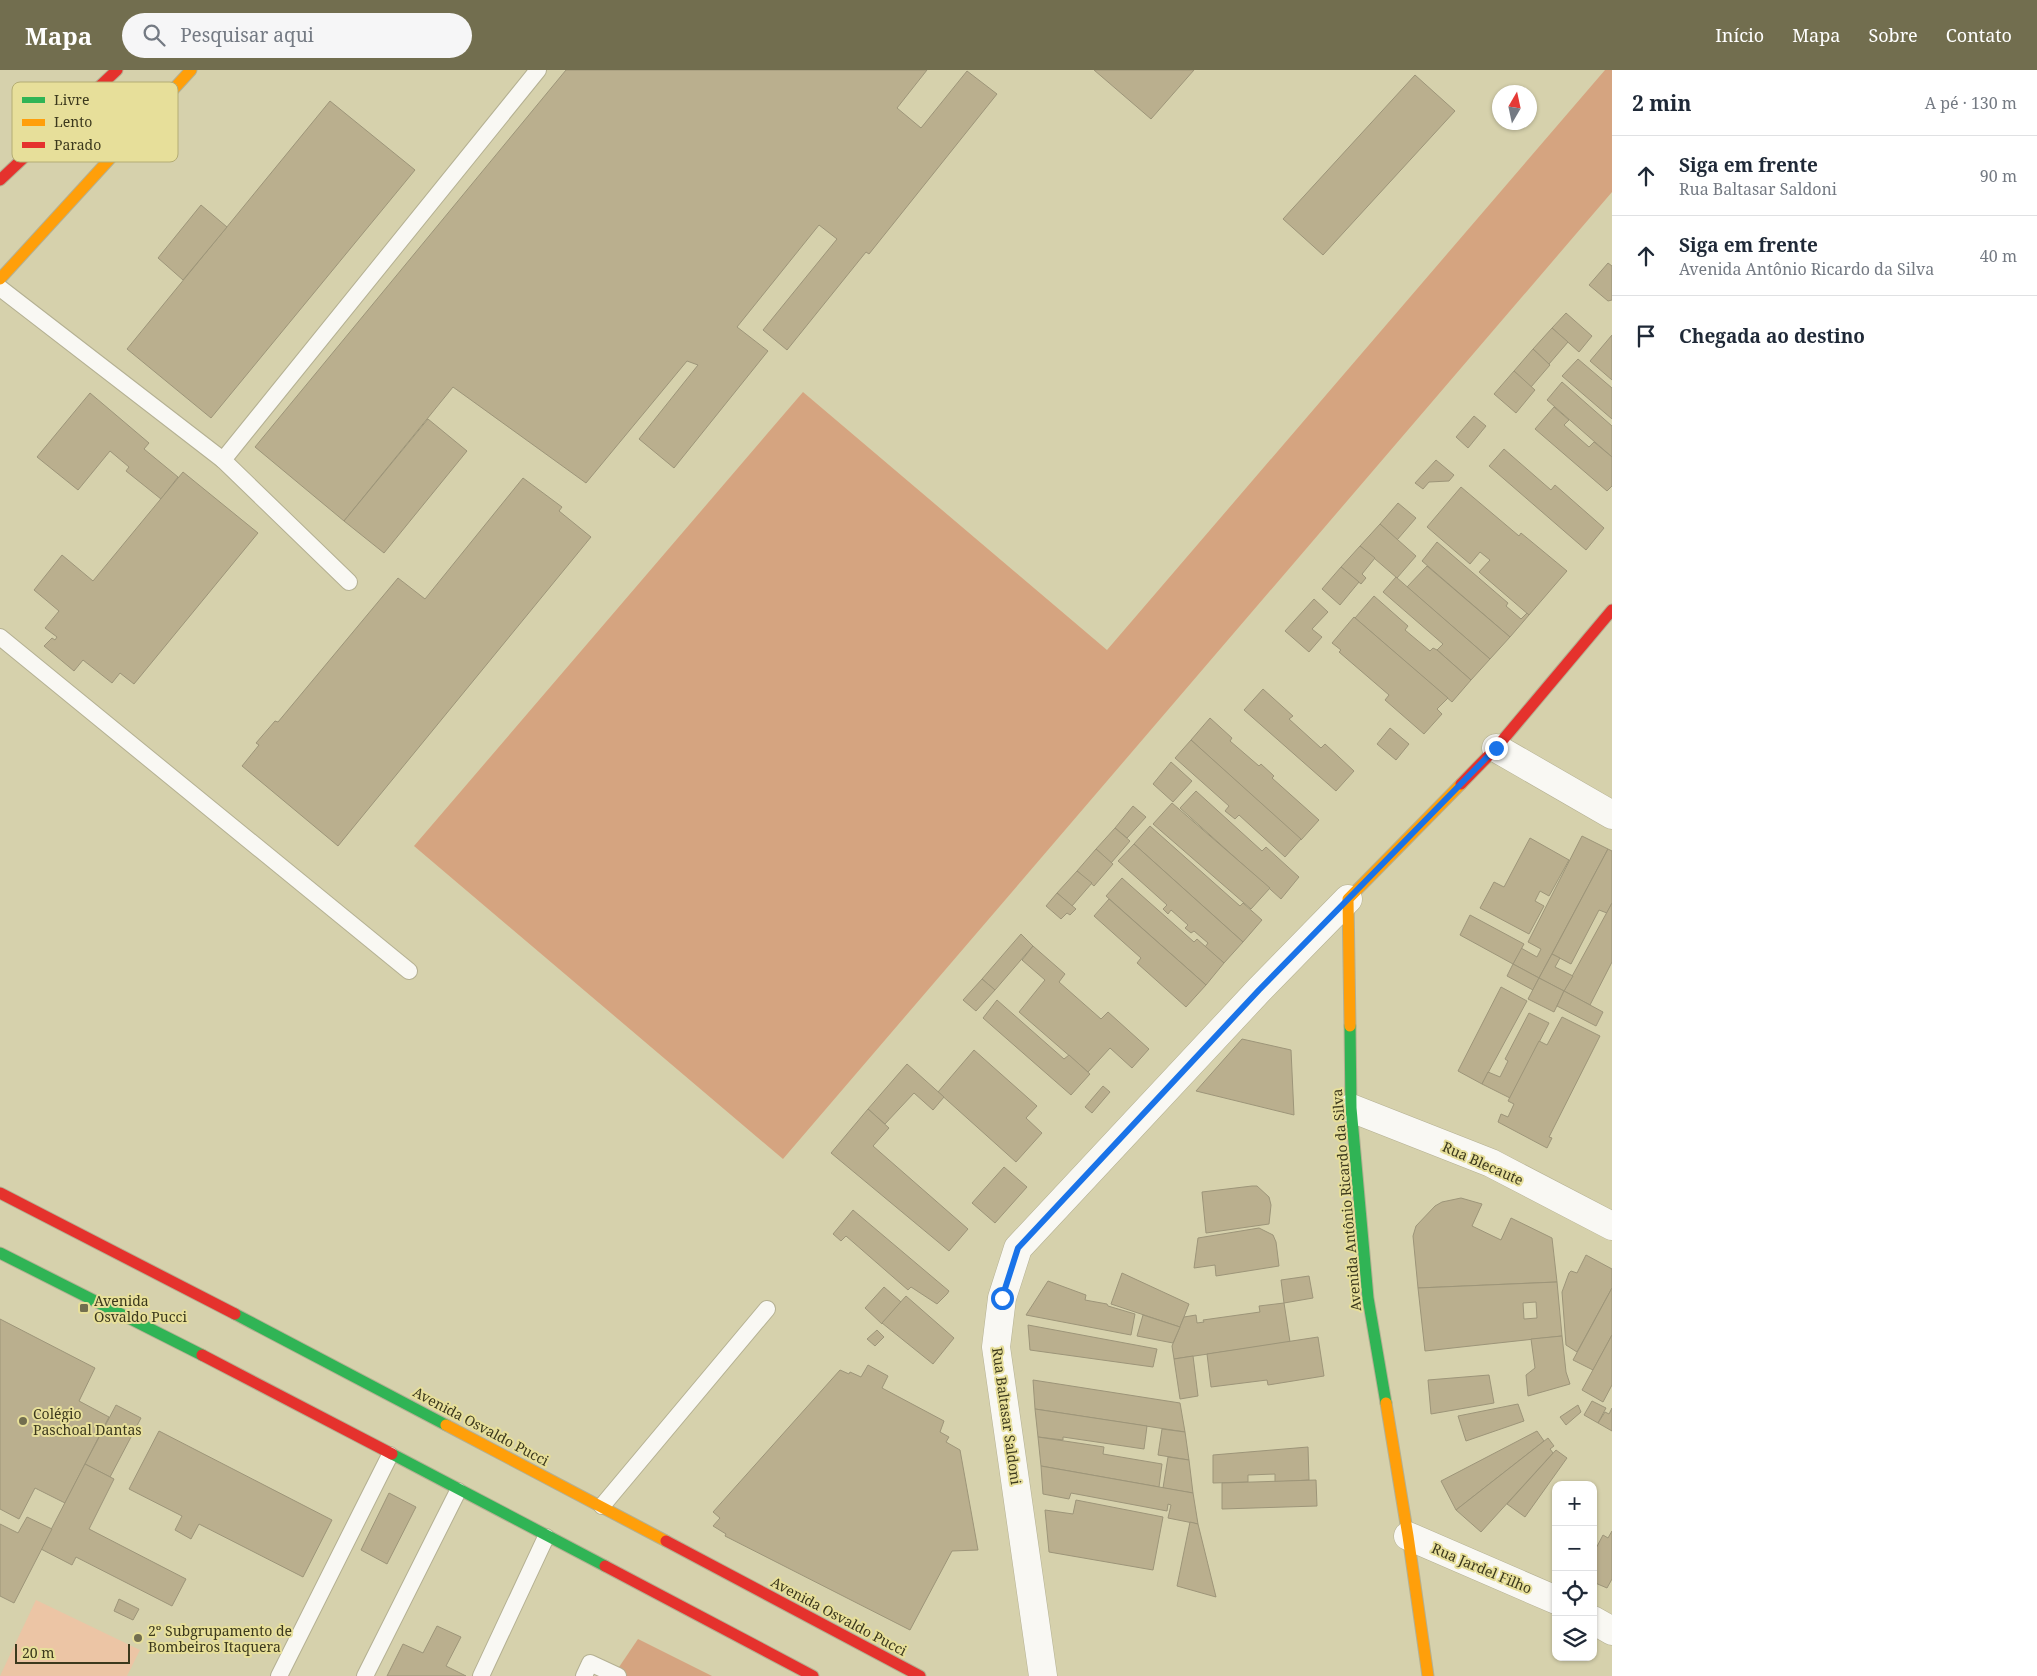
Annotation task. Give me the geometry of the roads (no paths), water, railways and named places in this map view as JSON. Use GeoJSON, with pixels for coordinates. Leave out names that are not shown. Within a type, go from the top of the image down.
{"type":"FeatureCollection","features":[{"type":"Feature","properties":{"kind":"main road"},"geometry":{"type":"LineString","coordinates":[[104,82],[117,70]]}},
{"type":"Feature","properties":{"kind":"main road"},"geometry":{"type":"LineString","coordinates":[[178,84],[191,70]]}},
{"type":"Feature","properties":{"kind":"main road"},"geometry":{"type":"LineString","coordinates":[[0,180],[19,162]]}},
{"type":"Feature","properties":{"kind":"main road"},"geometry":{"type":"LineString","coordinates":[[0,279],[107,162]]}},
{"type":"Feature","properties":{"kind":"main road"},"geometry":{"type":"LineString","coordinates":[[1348,899],[1496,748],[1612,610]]}},
{"type":"Feature","properties":{"kind":"main road","name":"Avenida Antônio Ricardo da Silva"},"geometry":{"type":"LineString","coordinates":[[1348,899],[1351,1108],[1368,1298],[1408,1536],[1428,1676]]}},
{"type":"Feature","properties":{"kind":"main road","name":"Avenida Osvaldo Pucci"},"geometry":{"type":"LineString","coordinates":[[0,1193],[602,1506],[920,1676]]}},
{"type":"Feature","properties":{"kind":"main road"},"geometry":{"type":"LineString","coordinates":[[0,1253],[247,1378],[390,1455],[813,1676]]}},
{"type":"Feature","properties":{"kind":"street"},"geometry":{"type":"LineString","coordinates":[[1496,748],[1612,815]]}},
{"type":"Feature","properties":{"kind":"street","name":"Rua Baltasar Saldoni"},"geometry":{"type":"LineString","coordinates":[[1043,1676],[996,1347],[1002,1298],[1018,1248],[1259,990],[1348,899]]}},
{"type":"Feature","properties":{"kind":"street","name":"Rua Blecaute"},"geometry":{"type":"LineString","coordinates":[[1351,1108],[1491,1163],[1612,1226]]}},
{"type":"Feature","properties":{"kind":"street","name":"Rua Jardel Filho"},"geometry":{"type":"LineString","coordinates":[[1408,1536],[1552,1598]]}},
{"type":"Feature","properties":{"kind":"street"},"geometry":{"type":"LineString","coordinates":[[1597,1622],[1612,1631]]}},
{"type":"Feature","properties":{"kind":"lane"},"geometry":{"type":"LineString","coordinates":[[223,460],[538,70]]}},
{"type":"Feature","properties":{"kind":"lane"},"geometry":{"type":"LineString","coordinates":[[0,288],[223,460],[349,582]]}},
{"type":"Feature","properties":{"kind":"lane"},"geometry":{"type":"LineString","coordinates":[[0,637],[409,971]]}},
{"type":"Feature","properties":{"kind":"lane"},"geometry":{"type":"LineString","coordinates":[[602,1506],[767,1309]]}},
{"type":"Feature","properties":{"kind":"lane"},"geometry":{"type":"LineString","coordinates":[[279,1676],[390,1455]]}},
{"type":"Feature","properties":{"kind":"lane"},"geometry":{"type":"LineString","coordinates":[[365,1676],[458,1490]]}},
{"type":"Feature","properties":{"kind":"lane"},"geometry":{"type":"LineString","coordinates":[[481,1676],[546,1537]]}},
{"type":"Feature","properties":{"kind":"lane"},"geometry":{"type":"LineString","coordinates":[[584,1676],[590,1663],[618,1676]]}},
{"type":"Feature","properties":{"kind":"place","name":"Avenida Osvaldo Pucci"},"geometry":{"type":"Point","coordinates":[84,1308]}},
{"type":"Feature","properties":{"kind":"place","name":"Colégio Paschoal Dantas"},"geometry":{"type":"Point","coordinates":[23,1421]}},
{"type":"Feature","properties":{"kind":"place","name":"2º Subgrupamento de Bombeiros Itaquera"},"geometry":{"type":"Point","coordinates":[138,1638]}}]}
